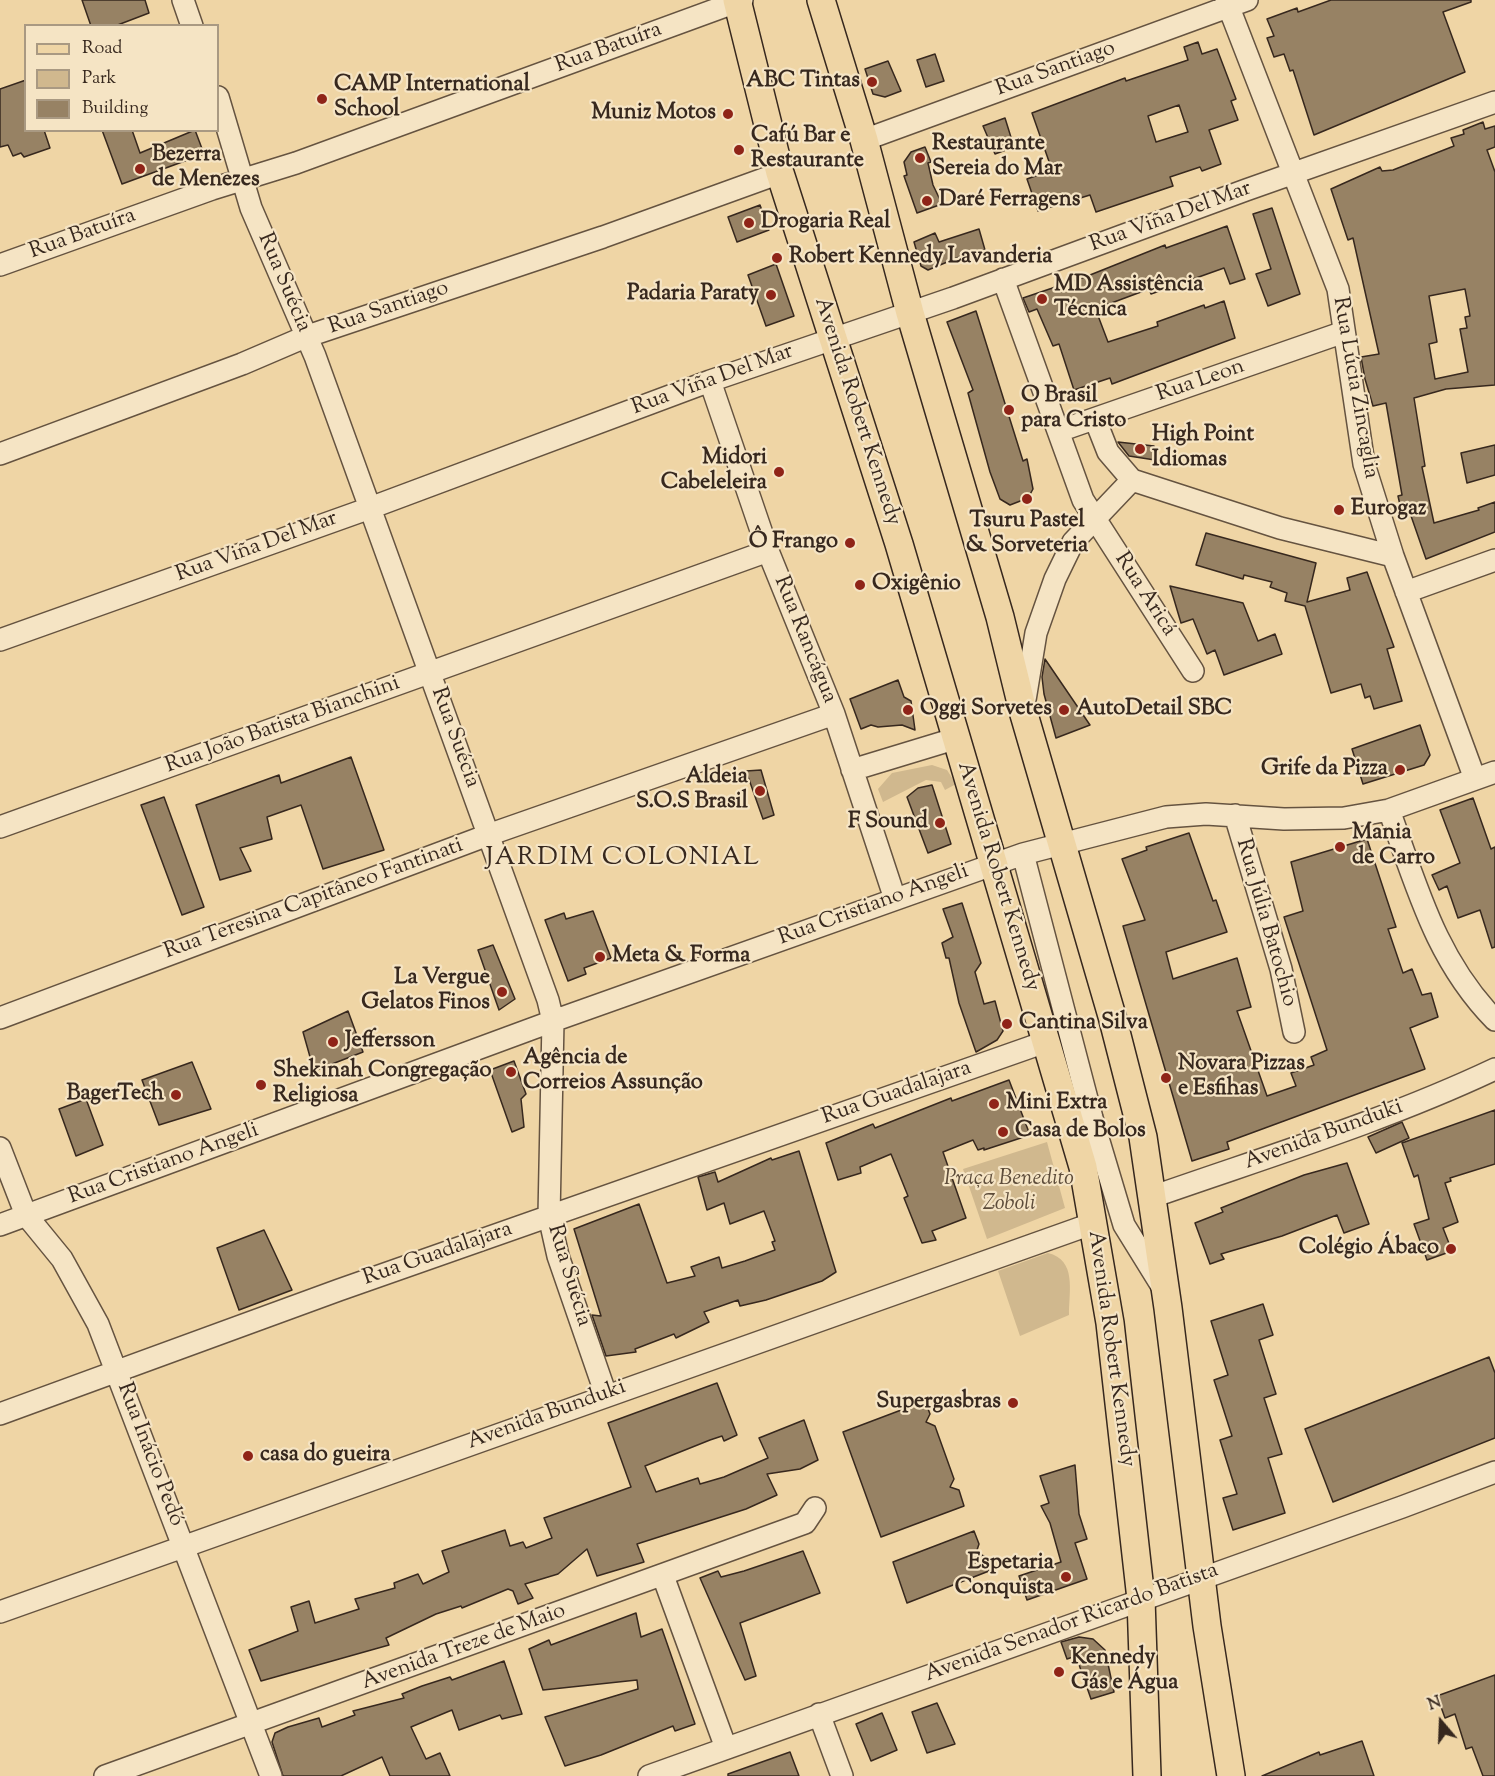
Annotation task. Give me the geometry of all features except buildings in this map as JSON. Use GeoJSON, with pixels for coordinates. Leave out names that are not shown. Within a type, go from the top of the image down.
{"type":"FeatureCollection","features":[{"type":"Feature","properties":{"kind":"main road","name":"Avenida Robert Kennedy"},"geometry":{"type":"LineString","coordinates":[[820,0],[864,140],[910,312],[1000,617],[1023,711],[1112,1016],[1143,1137],[1203,1577],[1207,1626],[1231,1776]]}},
{"type":"Feature","properties":{"kind":"main road","name":"Avenida Robert Kennedy"},"geometry":{"type":"LineString","coordinates":[[739,1],[780,172],[831,338],[899,544],[954,739],[1048,1041],[1083,1167],[1110,1323],[1141,1599],[1147,1776]]}},
{"type":"Feature","properties":{"kind":"street"},"geometry":{"type":"LineString","coordinates":[[183,0],[191,24]]}},
{"type":"Feature","properties":{"kind":"street","name":"Rua Batuíra"},"geometry":{"type":"LineString","coordinates":[[0,265],[296,163],[739,1]]}},
{"type":"Feature","properties":{"kind":"street","name":"Rua Santiago"},"geometry":{"type":"LineString","coordinates":[[864,140],[1234,2]]}},
{"type":"Feature","properties":{"kind":"street","name":"Rua Lúcia Zincaglia"},"geometry":{"type":"LineString","coordinates":[[1234,2],[1294,173],[1338,289],[1364,464],[1393,556],[1475,779]]}},
{"type":"Feature","properties":{"kind":"street","name":"Rua Suécia"},"geometry":{"type":"LineString","coordinates":[[219,101],[242,181],[305,338],[315,357],[553,1021],[549,1216],[558,1256],[606,1395]]}},
{"type":"Feature","properties":{"kind":"street","name":"Rua Viña Del Mar"},"geometry":{"type":"LineString","coordinates":[[0,640],[370,508],[710,381],[1003,279],[1495,102]]}},
{"type":"Feature","properties":{"kind":"street","name":"Rua Santiago"},"geometry":{"type":"LineString","coordinates":[[0,454],[242,364],[305,338],[603,237],[780,172]]}},
{"type":"Feature","properties":{"kind":"street","name":"Rua Aricá"},"geometry":{"type":"LineString","coordinates":[[1003,279],[1080,491],[1095,519],[1193,670]]}},
{"type":"Feature","properties":{"kind":"street","name":"Rua Leon"},"geometry":{"type":"LineString","coordinates":[[1059,432],[1344,332]]}},
{"type":"Feature","properties":{"kind":"street","name":"Rua Rancágua"},"geometry":{"type":"LineString","coordinates":[[710,381],[768,551],[834,714],[896,899]]}},
{"type":"Feature","properties":{"kind":"street"},"geometry":{"type":"LineString","coordinates":[[1095,419],[1108,452],[1132,480],[1280,528],[1393,556]]}},
{"type":"Feature","properties":{"kind":"street"},"geometry":{"type":"LineString","coordinates":[[1023,711],[1036,633],[1055,579],[1073,542],[1132,480]]}},
{"type":"Feature","properties":{"kind":"street","name":"Rua João Batista Bianchini"},"geometry":{"type":"LineString","coordinates":[[0,827],[768,551]]}},
{"type":"Feature","properties":{"kind":"street"},"geometry":{"type":"LineString","coordinates":[[1406,592],[1495,560]]}},
{"type":"Feature","properties":{"kind":"street","name":"Rua Teresina Capitâneo Fantinati"},"geometry":{"type":"LineString","coordinates":[[0,1018],[488,835],[834,714]]}},
{"type":"Feature","properties":{"kind":"street"},"geometry":{"type":"LineString","coordinates":[[852,770],[954,739]]}},
{"type":"Feature","properties":{"kind":"street","name":"Rua Cristiano Angeli"},"geometry":{"type":"LineString","coordinates":[[0,1225],[553,1021],[1023,854],[1166,817],[1234,815],[1284,819],[1344,818],[1389,810],[1495,772]]}},
{"type":"Feature","properties":{"kind":"street"},"geometry":{"type":"LineString","coordinates":[[1389,810],[1429,923],[1442,951],[1459,978],[1495,1020]]}},
{"type":"Feature","properties":{"kind":"street","name":"Rua Júlia Batochio"},"geometry":{"type":"LineString","coordinates":[[1234,815],[1281,969],[1294,1032]]}},
{"type":"Feature","properties":{"kind":"street","name":"Avenida Robert Kennedy"},"geometry":{"type":"LineString","coordinates":[[1023,854],[1092,1118],[1124,1225],[1165,1291]]}},
{"type":"Feature","properties":{"kind":"street","name":"Rua Guadalajara"},"geometry":{"type":"LineString","coordinates":[[0,1414],[549,1216],[1048,1041]]}},
{"type":"Feature","properties":{"kind":"street","name":"Avenida Bunduki"},"geometry":{"type":"LineString","coordinates":[[1152,1197],[1456,1088],[1495,1069]]}},
{"type":"Feature","properties":{"kind":"street","name":"Rua Inácio Pedó"},"geometry":{"type":"LineString","coordinates":[[0,1148],[26,1215],[76,1279],[98,1324],[271,1776]]}},
{"type":"Feature","properties":{"kind":"street","name":"Avenida Bunduki"},"geometry":{"type":"LineString","coordinates":[[0,1612],[1094,1222]]}},
{"type":"Feature","properties":{"kind":"street","name":"Avenida Senador Ricardo Batista"},"geometry":{"type":"LineString","coordinates":[[649,1776],[1495,1472]]}},
{"type":"Feature","properties":{"kind":"street","name":"Avenida Treze de Maio"},"geometry":{"type":"LineString","coordinates":[[105,1776],[253,1725],[804,1523],[815,1508]]}},
{"type":"Feature","properties":{"kind":"street"},"geometry":{"type":"LineString","coordinates":[[663,1576],[726,1748]]}},
{"type":"Feature","properties":{"kind":"street"},"geometry":{"type":"LineString","coordinates":[[819,1714],[842,1776]]}},
{"type":"Feature","properties":{"kind":"green space"},"geometry":{"type":"Polygon","coordinates":[[[932,765],[947,770],[956,784],[945,790],[941,782],[926,780],[883,802],[878,789],[892,773],[932,765]]]}},
{"type":"Feature","properties":{"kind":"green space","name":"Praça Benedito Zoboli"},"geometry":{"type":"Polygon","coordinates":[[[1047,1142],[1065,1208],[987,1239],[963,1169],[1047,1142]]]}},
{"type":"Feature","properties":{"kind":"green space"},"geometry":{"type":"Polygon","coordinates":[[[1048,1253],[1064,1262],[1067,1269],[1070,1287],[1069,1315],[1020,1336],[998,1271],[1048,1253]]]}},
{"type":"Feature","properties":{"kind":"place","name":"ABC Tintas"},"geometry":{"type":"Point","coordinates":[872,82]}},
{"type":"Feature","properties":{"kind":"place","name":"CAMP International School"},"geometry":{"type":"Point","coordinates":[322,99]}},
{"type":"Feature","properties":{"kind":"place","name":"Muniz Motos"},"geometry":{"type":"Point","coordinates":[728,114]}},
{"type":"Feature","properties":{"kind":"place","name":"Cafú Bar e Restaurante"},"geometry":{"type":"Point","coordinates":[739,150]}},
{"type":"Feature","properties":{"kind":"place","name":"Restaurante Sereia do Mar"},"geometry":{"type":"Point","coordinates":[920,158]}},
{"type":"Feature","properties":{"kind":"place","name":"Bezerra de Menezes"},"geometry":{"type":"Point","coordinates":[140,169]}},
{"type":"Feature","properties":{"kind":"place","name":"Daré Ferragens"},"geometry":{"type":"Point","coordinates":[927,201]}},
{"type":"Feature","properties":{"kind":"place","name":"Drogaria Real"},"geometry":{"type":"Point","coordinates":[749,223]}},
{"type":"Feature","properties":{"kind":"place","name":"Robert Kennedy Lavanderia"},"geometry":{"type":"Point","coordinates":[777,258]}},
{"type":"Feature","properties":{"kind":"place","name":"Padaria Paraty"},"geometry":{"type":"Point","coordinates":[771,295]}},
{"type":"Feature","properties":{"kind":"place","name":"MD Assistência Técnica"},"geometry":{"type":"Point","coordinates":[1042,299]}},
{"type":"Feature","properties":{"kind":"place","name":"O Brasil para Cristo"},"geometry":{"type":"Point","coordinates":[1009,410]}},
{"type":"Feature","properties":{"kind":"place","name":"High Point Idiomas"},"geometry":{"type":"Point","coordinates":[1140,449]}},
{"type":"Feature","properties":{"kind":"place","name":"Midori Cabeleleira"},"geometry":{"type":"Point","coordinates":[779,472]}},
{"type":"Feature","properties":{"kind":"place","name":"Tsuru Pastel & Sorveteria"},"geometry":{"type":"Point","coordinates":[1027,499]}},
{"type":"Feature","properties":{"kind":"place","name":"Eurogaz"},"geometry":{"type":"Point","coordinates":[1339,510]}},
{"type":"Feature","properties":{"kind":"place","name":"Ô Frango"},"geometry":{"type":"Point","coordinates":[850,543]}},
{"type":"Feature","properties":{"kind":"place","name":"Oxigênio"},"geometry":{"type":"Point","coordinates":[860,585]}},
{"type":"Feature","properties":{"kind":"place","name":"Oggi Sorvetes"},"geometry":{"type":"Point","coordinates":[908,710]}},
{"type":"Feature","properties":{"kind":"place","name":"AutoDetail SBC"},"geometry":{"type":"Point","coordinates":[1064,710]}},
{"type":"Feature","properties":{"kind":"place","name":"Grife da Pizza"},"geometry":{"type":"Point","coordinates":[1400,770]}},
{"type":"Feature","properties":{"kind":"place","name":"Aldeia S.O.S Brasil"},"geometry":{"type":"Point","coordinates":[760,791]}},
{"type":"Feature","properties":{"kind":"place","name":"F Sound"},"geometry":{"type":"Point","coordinates":[940,823]}},
{"type":"Feature","properties":{"kind":"place","name":"Mania de Carro"},"geometry":{"type":"Point","coordinates":[1340,847]}},
{"type":"Feature","properties":{"kind":"place","name":"Meta & Forma"},"geometry":{"type":"Point","coordinates":[600,957]}},
{"type":"Feature","properties":{"kind":"place","name":"La Vergue Gelatos Finos"},"geometry":{"type":"Point","coordinates":[502,992]}},
{"type":"Feature","properties":{"kind":"place","name":"Cantina Silva"},"geometry":{"type":"Point","coordinates":[1007,1024]}},
{"type":"Feature","properties":{"kind":"place","name":"Jeffersson"},"geometry":{"type":"Point","coordinates":[333,1042]}},
{"type":"Feature","properties":{"kind":"place","name":"Agência de Correios Assunção"},"geometry":{"type":"Point","coordinates":[511,1072]}},
{"type":"Feature","properties":{"kind":"place","name":"Novara Pizzas e Esfihas"},"geometry":{"type":"Point","coordinates":[1166,1078]}},
{"type":"Feature","properties":{"kind":"place","name":"Shekinah Congregação Religiosa"},"geometry":{"type":"Point","coordinates":[261,1085]}},
{"type":"Feature","properties":{"kind":"place","name":"BagerTech"},"geometry":{"type":"Point","coordinates":[176,1095]}},
{"type":"Feature","properties":{"kind":"place","name":"Mini Extra"},"geometry":{"type":"Point","coordinates":[994,1104]}},
{"type":"Feature","properties":{"kind":"place","name":"Casa de Bolos"},"geometry":{"type":"Point","coordinates":[1003,1132]}},
{"type":"Feature","properties":{"kind":"place","name":"Colégio Ábaco"},"geometry":{"type":"Point","coordinates":[1451,1249]}},
{"type":"Feature","properties":{"kind":"place","name":"Supergasbras"},"geometry":{"type":"Point","coordinates":[1013,1403]}},
{"type":"Feature","properties":{"kind":"place","name":"casa do gueira"},"geometry":{"type":"Point","coordinates":[248,1456]}},
{"type":"Feature","properties":{"kind":"place","name":"Espetaria Conquista"},"geometry":{"type":"Point","coordinates":[1066,1577]}},
{"type":"Feature","properties":{"kind":"place","name":"Kennedy Gás e Água"},"geometry":{"type":"Point","coordinates":[1059,1672]}},
{"type":"Feature","properties":{"kind":"district","name":"JARDIM COLONIAL"},"geometry":{"type":"Point","coordinates":[623,860]}}]}
